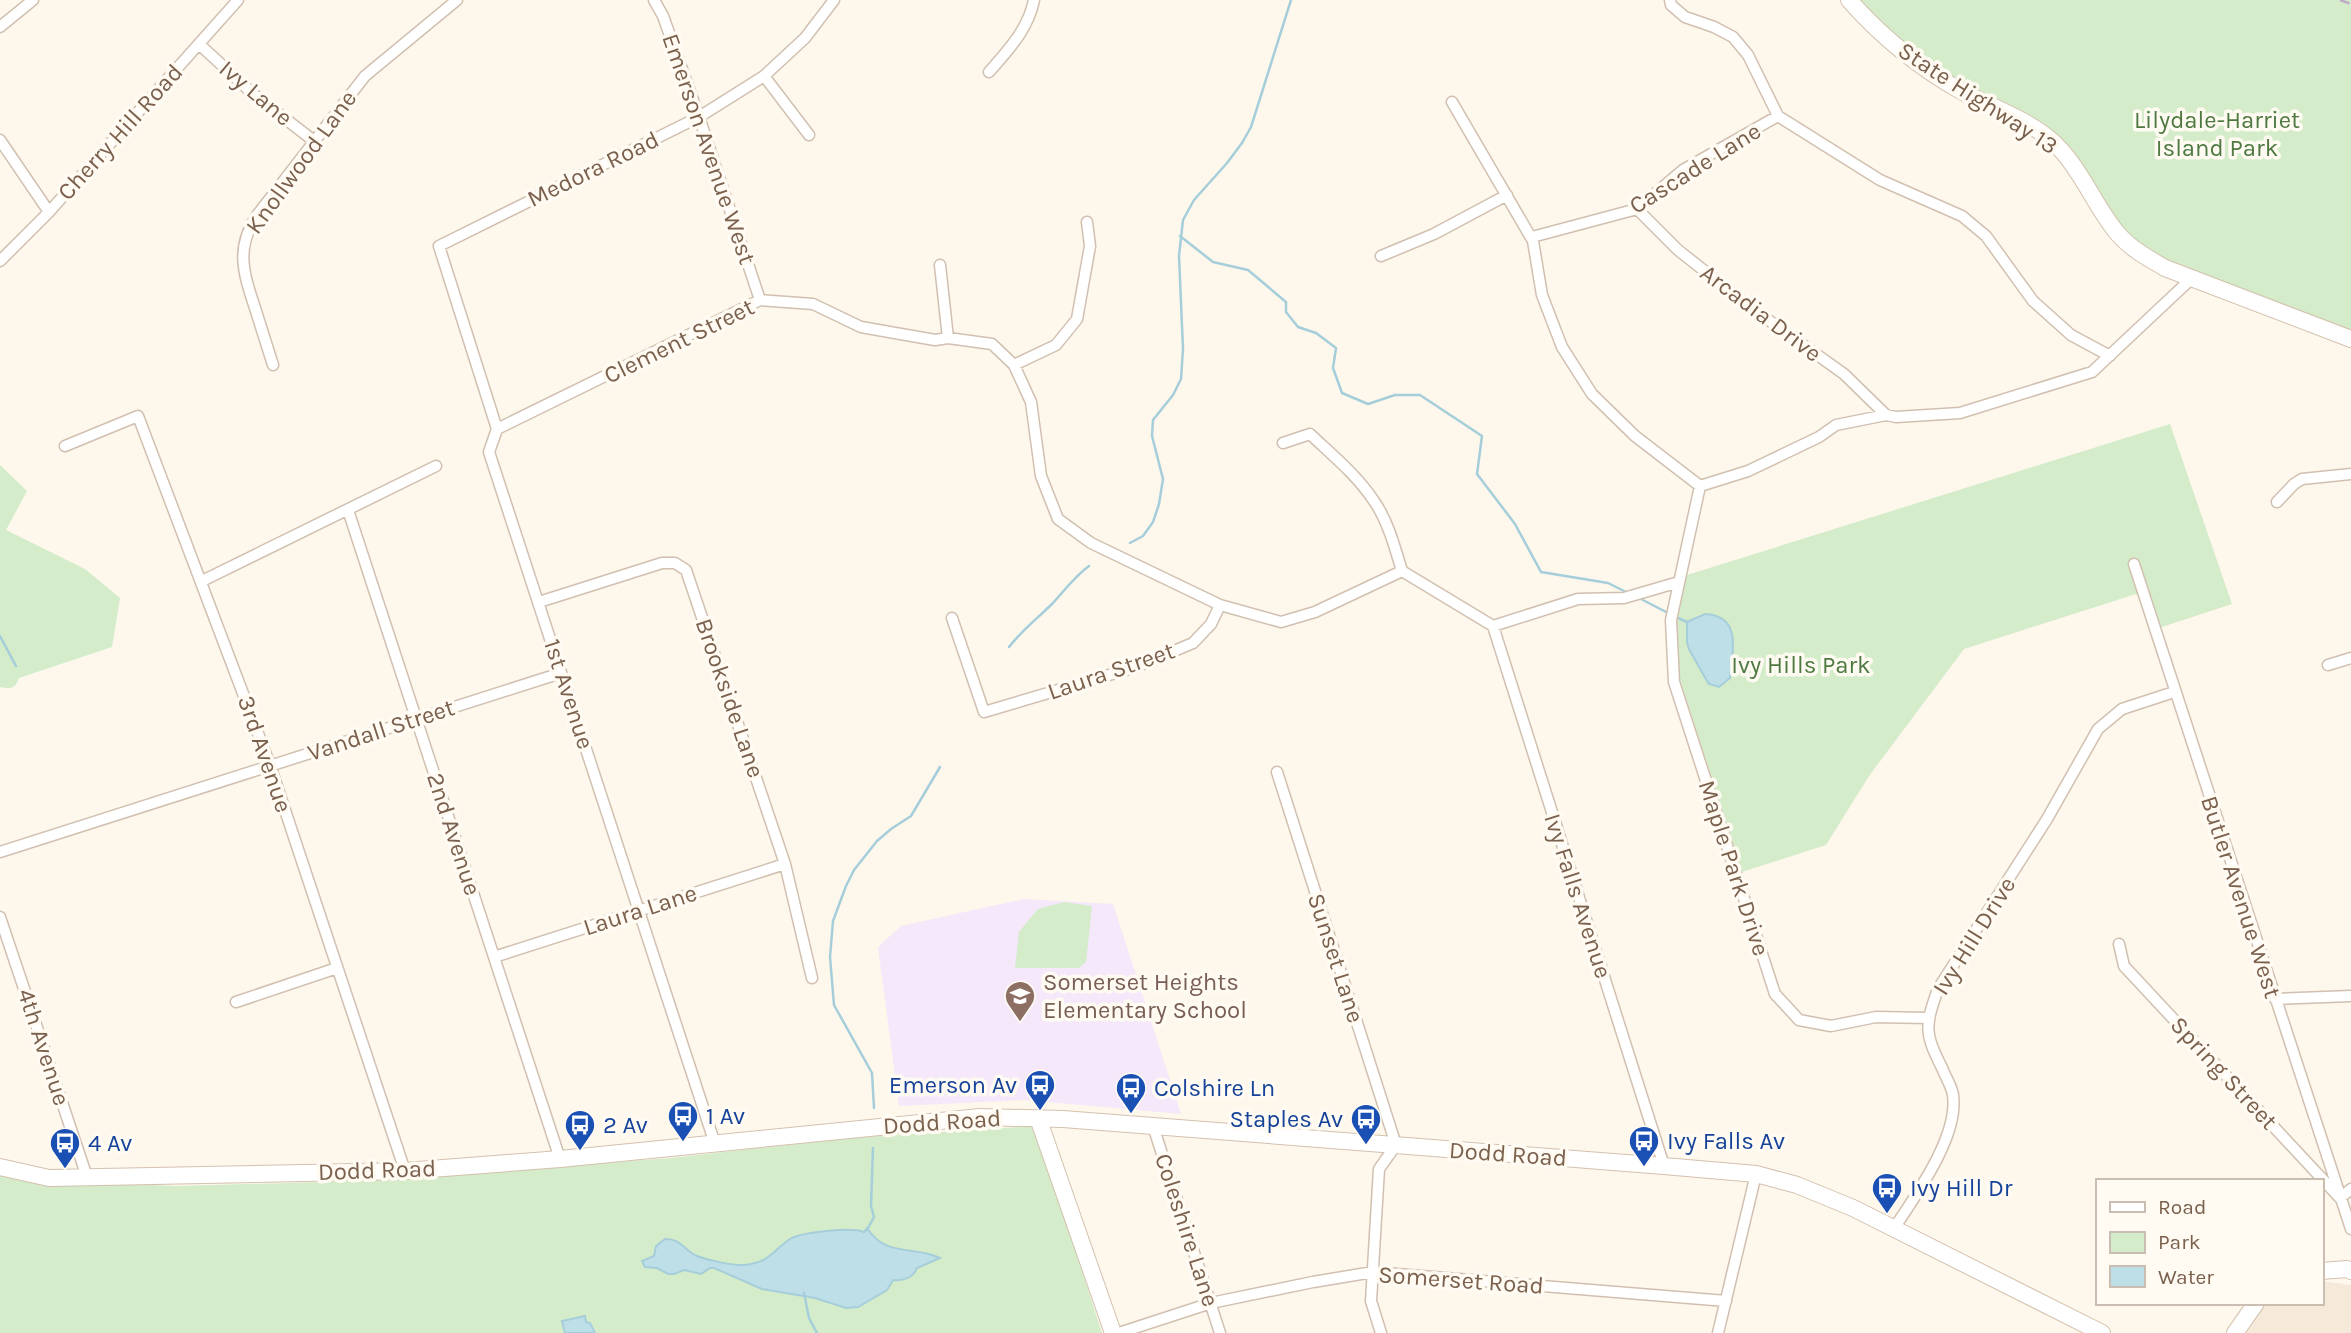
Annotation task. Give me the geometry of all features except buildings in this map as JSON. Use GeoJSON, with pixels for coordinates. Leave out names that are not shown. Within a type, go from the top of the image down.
{"type":"FeatureCollection","features":[{"type":"Feature","properties":{"kind":"main road","name":"State Highway 13"},"geometry":{"type":"LineString","coordinates":[[1849,0],[1880,31],[1925,67],[1959,90],[2025,122],[2054,143],[2074,167],[2109,222],[2140,254],[2191,279],[2351,339]]}},
{"type":"Feature","properties":{"kind":"main road","name":"Dodd Road"},"geometry":{"type":"LineString","coordinates":[[0,1167],[49,1178],[405,1171],[560,1159],[980,1117],[1153,1126],[1664,1166],[1756,1174],[1797,1185],[1853,1208],[2102,1333]]}},
{"type":"Feature","properties":{"kind":"main road"},"geometry":{"type":"LineString","coordinates":[[1038,1118],[1113,1333]]}},
{"type":"Feature","properties":{"kind":"main road"},"geometry":{"type":"LineString","coordinates":[[2323,1272],[2347,1269],[2351,1271]]}},
{"type":"Feature","properties":{"kind":"main road"},"geometry":{"type":"LineString","coordinates":[[2235,1333],[2255,1305]]}},
{"type":"Feature","properties":{"kind":"street"},"geometry":{"type":"LineString","coordinates":[[0,27],[33,0]]}},
{"type":"Feature","properties":{"kind":"street","name":"Cherry Hill Road"},"geometry":{"type":"LineString","coordinates":[[0,261],[49,212],[237,0]]}},
{"type":"Feature","properties":{"kind":"street","name":"Knollwood Lane"},"geometry":{"type":"LineString","coordinates":[[273,366],[244,271],[246,237],[258,214],[365,76],[457,0]]}},
{"type":"Feature","properties":{"kind":"street","name":"Emerson Avenue West"},"geometry":{"type":"LineString","coordinates":[[654,0],[663,16],[699,117],[760,300]]}},
{"type":"Feature","properties":{"kind":"street","name":"Medora Road"},"geometry":{"type":"LineString","coordinates":[[439,246],[699,117],[764,76],[805,38],[834,0]]}},
{"type":"Feature","properties":{"kind":"street"},"geometry":{"type":"LineString","coordinates":[[989,72],[1021,35],[1034,0]]}},
{"type":"Feature","properties":{"kind":"street"},"geometry":{"type":"LineString","coordinates":[[1670,0],[1671,5],[1685,17],[1733,37],[1748,55],[1778,116],[1880,180],[1962,216],[1986,236],[2033,301],[2071,335],[2110,356]]}},
{"type":"Feature","properties":{"kind":"street","name":"Ivy Lane"},"geometry":{"type":"LineString","coordinates":[[199,44],[252,93],[314,141]]}},
{"type":"Feature","properties":{"kind":"street"},"geometry":{"type":"LineString","coordinates":[[764,76],[809,135]]}},
{"type":"Feature","properties":{"kind":"street"},"geometry":{"type":"LineString","coordinates":[[1452,102],[1532,240],[1542,295],[1562,347],[1592,394],[1635,436],[1700,486],[1748,471],[1819,437],[1836,425],[1886,415],[1896,417],[1960,413],[2092,372],[2191,279]]}},
{"type":"Feature","properties":{"kind":"street","name":"Cascade Lane"},"geometry":{"type":"LineString","coordinates":[[1532,240],[1532,237],[1637,209],[1683,170],[1778,116]]}},
{"type":"Feature","properties":{"kind":"street"},"geometry":{"type":"LineString","coordinates":[[0,140],[49,212]]}},
{"type":"Feature","properties":{"kind":"street"},"geometry":{"type":"LineString","coordinates":[[1381,256],[1434,234],[1507,195]]}},
{"type":"Feature","properties":{"kind":"street","name":"Arcadia Drive"},"geometry":{"type":"LineString","coordinates":[[1637,209],[1678,250],[1844,374],[1886,415]]}},
{"type":"Feature","properties":{"kind":"street"},"geometry":{"type":"LineString","coordinates":[[1087,222],[1090,246],[1077,319],[1056,345],[1014,365],[1031,402],[1041,475],[1058,519],[1091,543],[1220,604],[1281,622],[1315,612],[1402,571]]}},
{"type":"Feature","properties":{"kind":"street","name":"1st Avenue"},"geometry":{"type":"LineString","coordinates":[[439,246],[497,429],[489,452],[715,1144]]}},
{"type":"Feature","properties":{"kind":"street"},"geometry":{"type":"LineString","coordinates":[[940,265],[948,338]]}},
{"type":"Feature","properties":{"kind":"street","name":"Clement Street"},"geometry":{"type":"LineString","coordinates":[[497,429],[760,300],[813,304],[860,327],[935,340],[948,338],[992,344],[1014,365]]}},
{"type":"Feature","properties":{"kind":"street","name":"3rd Avenue"},"geometry":{"type":"LineString","coordinates":[[65,446],[138,416],[270,765],[405,1171]]}},
{"type":"Feature","properties":{"kind":"street"},"geometry":{"type":"LineString","coordinates":[[1283,443],[1310,434],[1345,466],[1374,502],[1394,543],[1402,571],[1493,626],[1578,599],[1624,598],[1679,582]]}},
{"type":"Feature","properties":{"kind":"street"},"geometry":{"type":"LineString","coordinates":[[202,581],[436,466]]}},
{"type":"Feature","properties":{"kind":"street"},"geometry":{"type":"LineString","coordinates":[[2277,502],[2302,479],[2351,474]]}},
{"type":"Feature","properties":{"kind":"street","name":"Maple Park Drive"},"geometry":{"type":"LineString","coordinates":[[1700,486],[1671,620],[1674,682],[1775,993],[1799,1020],[1831,1026],[1876,1017],[1927,1018]]}},
{"type":"Feature","properties":{"kind":"street","name":"2nd Avenue"},"geometry":{"type":"LineString","coordinates":[[348,510],[560,1159]]}},
{"type":"Feature","properties":{"kind":"street","name":"Brookside Lane"},"geometry":{"type":"LineString","coordinates":[[538,602],[662,562],[675,563],[686,570],[785,864],[812,978]]}},
{"type":"Feature","properties":{"kind":"street","name":"Butler Avenue West"},"geometry":{"type":"LineString","coordinates":[[2134,564],[2351,1229]]}},
{"type":"Feature","properties":{"kind":"street","name":"Laura Street"},"geometry":{"type":"LineString","coordinates":[[952,618],[984,712],[1136,667],[1193,643],[1211,624],[1220,604]]}},
{"type":"Feature","properties":{"kind":"street","name":"Ivy Falls Avenue"},"geometry":{"type":"LineString","coordinates":[[1493,626],[1664,1166]]}},
{"type":"Feature","properties":{"kind":"street"},"geometry":{"type":"LineString","coordinates":[[2328,666],[2351,658]]}},
{"type":"Feature","properties":{"kind":"street","name":"Vandall Street"},"geometry":{"type":"LineString","coordinates":[[0,852],[561,673]]}},
{"type":"Feature","properties":{"kind":"street","name":"Ivy Hill Drive"},"geometry":{"type":"LineString","coordinates":[[1893,1230],[1932,1170],[1953,1117],[1953,1093],[1930,1044],[1927,1018],[1938,989],[2047,819],[2098,729],[2122,709],[2174,692]]}},
{"type":"Feature","properties":{"kind":"street","name":"Sunset Lane"},"geometry":{"type":"LineString","coordinates":[[1277,772],[1396,1145]]}},
{"type":"Feature","properties":{"kind":"street","name":"Laura Lane"},"geometry":{"type":"LineString","coordinates":[[494,957],[785,864]]}},
{"type":"Feature","properties":{"kind":"street","name":"4th Avenue"},"geometry":{"type":"LineString","coordinates":[[0,917],[87,1177]]}},
{"type":"Feature","properties":{"kind":"street","name":"Spring Street"},"geometry":{"type":"LineString","coordinates":[[2119,944],[2124,966],[2322,1179]]}},
{"type":"Feature","properties":{"kind":"street"},"geometry":{"type":"LineString","coordinates":[[236,1002],[337,968]]}},
{"type":"Feature","properties":{"kind":"street"},"geometry":{"type":"LineString","coordinates":[[2274,999],[2351,996]]}},
{"type":"Feature","properties":{"kind":"street","name":"Coleshire Lane"},"geometry":{"type":"LineString","coordinates":[[1153,1126],[1220,1333]]}},
{"type":"Feature","properties":{"kind":"street"},"geometry":{"type":"LineString","coordinates":[[1381,1333],[1371,1301],[1380,1169],[1396,1145]]}},
{"type":"Feature","properties":{"kind":"street"},"geometry":{"type":"LineString","coordinates":[[1718,1333],[1756,1174]]}},
{"type":"Feature","properties":{"kind":"street","name":"Spring Street"},"geometry":{"type":"LineString","coordinates":[[2323,1180],[2340,1198]]}},
{"type":"Feature","properties":{"kind":"street"},"geometry":{"type":"LineString","coordinates":[[2340,1198],[2351,1189]]}},
{"type":"Feature","properties":{"kind":"street","name":"Somerset Road"},"geometry":{"type":"LineString","coordinates":[[1119,1333],[1211,1303],[1373,1272],[1726,1301]]}},
{"type":"Feature","properties":{"kind":"shaded area","name":"Somerset Heights Elementary School"},"geometry":{"type":"Polygon","coordinates":[[[1024,899],[1113,904],[1181,1114],[1025,1100],[899,1106],[878,947],[901,926],[1024,899]]]}},
{"type":"Feature","properties":{"kind":"shaded area"},"geometry":{"type":"Polygon","coordinates":[[[2323,1281],[2351,1285],[2351,1333],[2241,1333],[2261,1305],[2323,1305],[2323,1281]]]}},
{"type":"Feature","properties":{"kind":"green space","name":"Lilydale-Harriet Island Park"},"geometry":{"type":"Polygon","coordinates":[[[1851,0],[2351,0],[2351,341],[2137,254],[2055,138],[1916,61],[1851,0]]]}},
{"type":"Feature","properties":{"kind":"green space","name":"Ivy Hills Park"},"geometry":{"type":"Polygon","coordinates":[[[2170,424],[2232,604],[2159,628],[2136,594],[1964,649],[1869,776],[1826,845],[1742,872],[1676,667],[1673,627],[1687,575],[2170,424]]]}},
{"type":"Feature","properties":{"kind":"green space"},"geometry":{"type":"Polygon","coordinates":[[[0,465],[27,491],[6,530],[85,569],[120,598],[112,647],[19,678],[10,688],[0,687],[0,465]]]}},
{"type":"Feature","properties":{"kind":"green space"},"geometry":{"type":"Polygon","coordinates":[[[1064,902],[1092,906],[1086,962],[1079,968],[1015,968],[1019,932],[1038,909],[1064,902]]]}},
{"type":"Feature","properties":{"kind":"green space"},"geometry":{"type":"Polygon","coordinates":[[[1035,1126],[1102,1333],[0,1333],[0,1174],[17,1179],[176,1186],[361,1181],[671,1158],[849,1138],[1035,1126]]]}},
{"type":"Feature","properties":{"kind":"water"},"geometry":{"type":"Polygon","coordinates":[[[1705,614],[1725,621],[1732,637],[1730,678],[1719,687],[1709,684],[1687,642],[1687,622],[1705,614]]]}},
{"type":"Feature","properties":{"kind":"water"},"geometry":{"type":"Polygon","coordinates":[[[867,1228],[883,1244],[940,1258],[917,1268],[907,1278],[893,1280],[887,1290],[858,1307],[846,1308],[815,1298],[762,1289],[714,1268],[701,1274],[684,1270],[668,1274],[657,1268],[645,1267],[642,1261],[654,1256],[656,1246],[665,1239],[670,1239],[701,1258],[727,1264],[753,1264],[766,1259],[796,1236],[838,1230],[864,1232],[867,1228]]]}},
{"type":"Feature","properties":{"kind":"water"},"geometry":{"type":"Polygon","coordinates":[[[585,1316],[586,1322],[590,1323],[595,1333],[565,1333],[562,1321],[585,1316]]]}},
{"type":"Feature","properties":{"kind":"waterway"},"geometry":{"type":"LineString","coordinates":[[1130,543],[1143,536],[1153,522],[1159,504],[1163,479],[1152,436],[1153,420],[1173,395],[1181,379],[1183,349],[1179,256],[1183,220],[1194,200],[1227,163],[1251,127],[1291,0]]}},
{"type":"Feature","properties":{"kind":"waterway"},"geometry":{"type":"LineString","coordinates":[[1180,236],[1213,262],[1248,270],[1286,302],[1286,312],[1298,327],[1316,333],[1336,348],[1333,368],[1342,393],[1368,404],[1395,395],[1420,395],[1482,436],[1477,474],[1515,524],[1541,572],[1608,583],[1626,592]]}},
{"type":"Feature","properties":{"kind":"waterway"},"geometry":{"type":"LineString","coordinates":[[1009,647],[1089,566]]}},
{"type":"Feature","properties":{"kind":"waterway"},"geometry":{"type":"LineString","coordinates":[[1639,598],[1670,614]]}},
{"type":"Feature","properties":{"kind":"waterway"},"geometry":{"type":"LineString","coordinates":[[1676,617],[1687,622]]}},
{"type":"Feature","properties":{"kind":"waterway"},"geometry":{"type":"LineString","coordinates":[[0,636],[16,666]]}},
{"type":"Feature","properties":{"kind":"waterway"},"geometry":{"type":"LineString","coordinates":[[874,1108],[872,1073],[834,1005],[830,957],[833,921],[854,870],[877,841],[911,816],[940,767]]}},
{"type":"Feature","properties":{"kind":"waterway"},"geometry":{"type":"LineString","coordinates":[[867,1230],[874,1217],[871,1206],[873,1148]]}},
{"type":"Feature","properties":{"kind":"waterway"},"geometry":{"type":"LineString","coordinates":[[804,1293],[809,1318],[817,1333]]}},
{"type":"Feature","properties":{"kind":"railway"},"geometry":{"type":"LineString","coordinates":[[2340,0],[2351,4]]}},
{"type":"Feature","properties":{"kind":"place","name":"Somerset Heights Elementary School"},"geometry":{"type":"Point","coordinates":[1020,1023]}},
{"type":"Feature","properties":{"kind":"place","name":"Emerson Av"},"geometry":{"type":"Point","coordinates":[1040,1112]}},
{"type":"Feature","properties":{"kind":"place","name":"Colshire Ln"},"geometry":{"type":"Point","coordinates":[1131,1115]}},
{"type":"Feature","properties":{"kind":"place","name":"1 Av"},"geometry":{"type":"Point","coordinates":[683,1143]}},
{"type":"Feature","properties":{"kind":"place","name":"Staples Av"},"geometry":{"type":"Point","coordinates":[1366,1146]}},
{"type":"Feature","properties":{"kind":"place","name":"2 Av"},"geometry":{"type":"Point","coordinates":[580,1152]}},
{"type":"Feature","properties":{"kind":"place","name":"Ivy Falls Av"},"geometry":{"type":"Point","coordinates":[1644,1168]}},
{"type":"Feature","properties":{"kind":"place","name":"4 Av"},"geometry":{"type":"Point","coordinates":[65,1170]}},
{"type":"Feature","properties":{"kind":"place","name":"Ivy Hill Dr"},"geometry":{"type":"Point","coordinates":[1887,1215]}}]}
